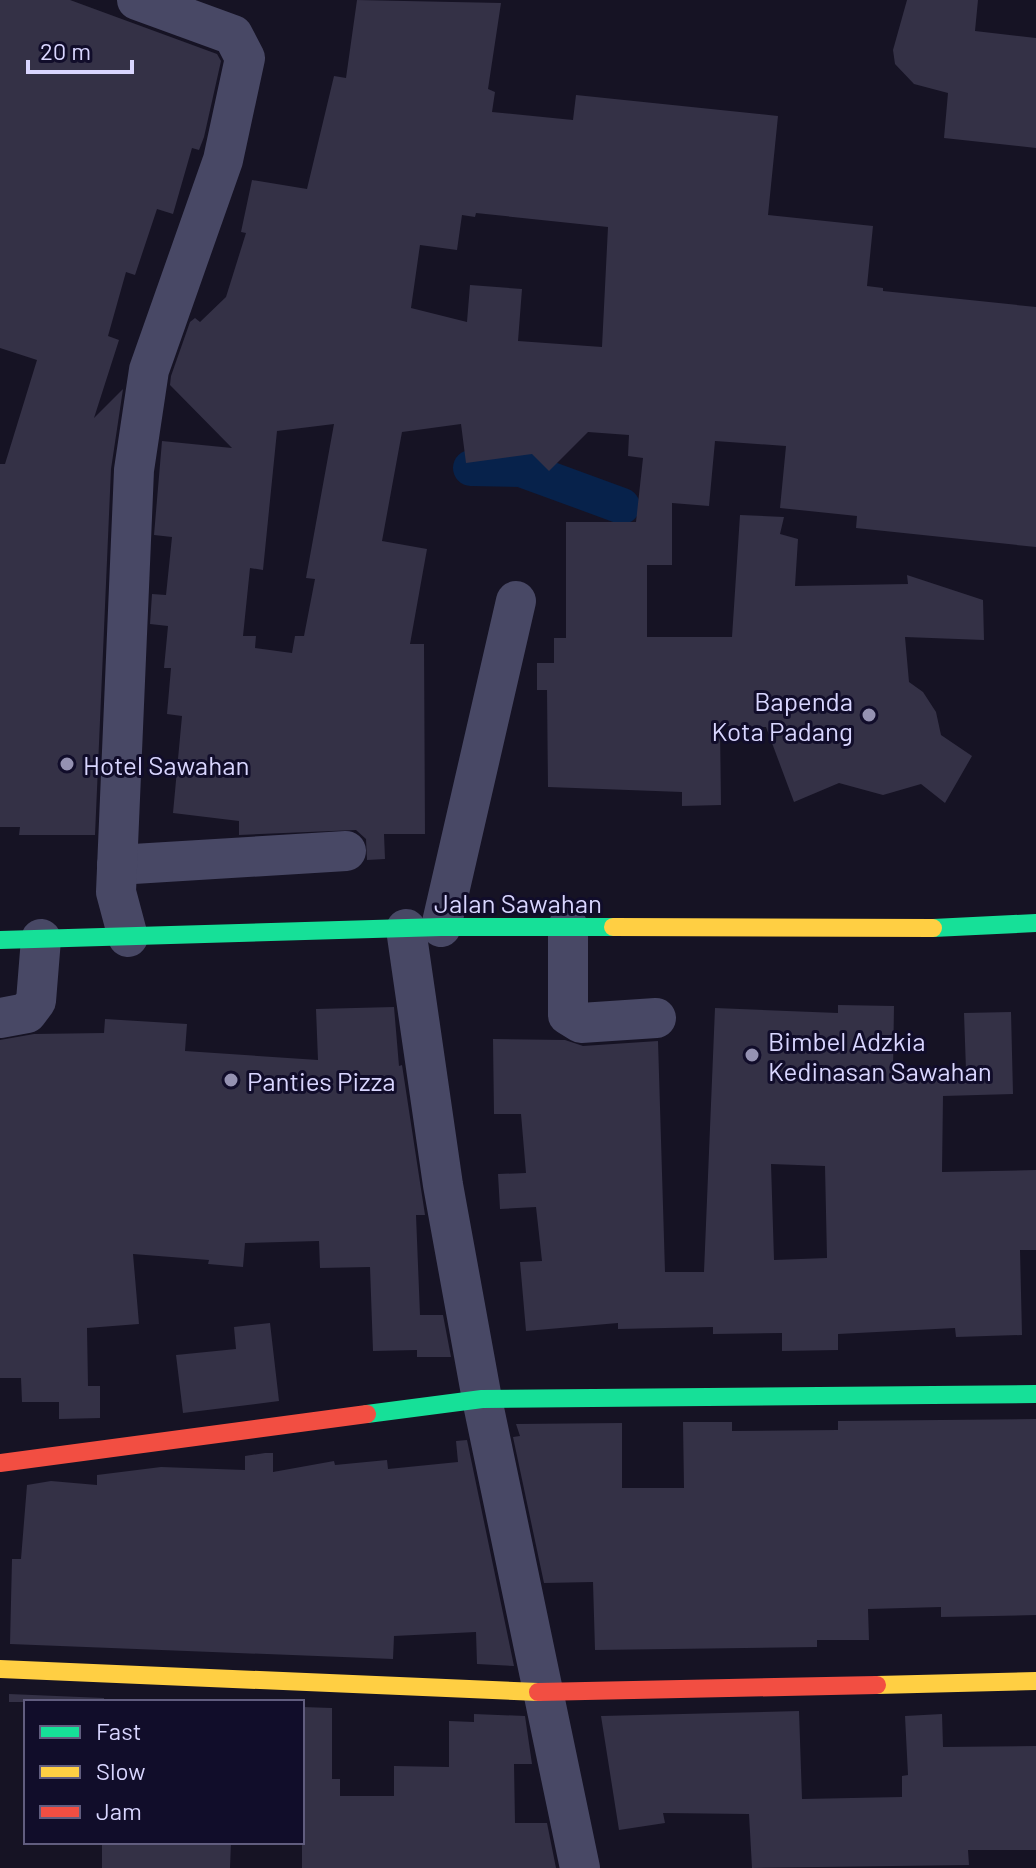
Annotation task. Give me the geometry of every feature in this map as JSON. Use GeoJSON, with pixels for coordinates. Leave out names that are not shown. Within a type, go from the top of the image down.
{"type":"FeatureCollection","features":[{"type":"Feature","properties":{"kind":"street"},"geometry":{"type":"LineString","coordinates":[[128,937],[117,903],[117,865],[134,470],[149,370],[223,160],[245,70],[241,45],[233,35],[137,0]]}},
{"type":"Feature","properties":{"kind":"street"},"geometry":{"type":"LineString","coordinates":[[516,601],[423,928],[443,1185],[482,1399],[580,1868]]}},
{"type":"Feature","properties":{"kind":"street"},"geometry":{"type":"LineString","coordinates":[[117,865],[346,851]]}},
{"type":"Feature","properties":{"kind":"street","name":"Jalan Sawahan"},"geometry":{"type":"LineString","coordinates":[[0,940],[423,928],[929,928],[1036,923]]}},
{"type":"Feature","properties":{"kind":"street"},"geometry":{"type":"LineString","coordinates":[[568,927],[568,1015],[581,1023],[656,1018]]}},
{"type":"Feature","properties":{"kind":"street"},"geometry":{"type":"LineString","coordinates":[[0,1018],[27,1013],[36,1001],[41,939]]}},
{"type":"Feature","properties":{"kind":"street"},"geometry":{"type":"LineString","coordinates":[[0,1463],[482,1399],[1036,1394]]}},
{"type":"Feature","properties":{"kind":"street"},"geometry":{"type":"LineString","coordinates":[[0,1669],[541,1692],[1036,1681]]}},
{"type":"Feature","properties":{"kind":"building"},"geometry":{"type":"Polygon","coordinates":[[[0,0],[70,0],[217,54],[221,61],[204,137],[199,150],[192,148],[173,214],[157,209],[135,275],[126,272],[108,336],[119,340],[94,418],[123,389],[111,469],[95,835],[19,835],[20,827],[0,827],[0,464],[5,464],[37,360],[0,348],[0,0]]]}},
{"type":"Feature","properties":{"kind":"building"},"geometry":{"type":"Polygon","coordinates":[[[357,0],[501,3],[488,89],[495,92],[492,112],[573,120],[576,95],[778,116],[768,215],[873,226],[867,286],[883,288],[883,291],[1036,307],[1036,547],[856,528],[857,516],[780,508],[786,446],[715,441],[709,506],[672,503],[672,565],[647,565],[647,637],[732,637],[740,515],[784,517],[780,534],[798,539],[795,586],[908,584],[907,575],[983,600],[984,640],[905,637],[909,682],[923,692],[936,712],[941,735],[972,756],[945,803],[921,784],[883,795],[839,783],[794,802],[766,727],[720,726],[721,805],[682,806],[682,792],[548,787],[547,690],[537,690],[537,663],[554,663],[554,638],[566,638],[566,522],[636,522],[643,458],[628,456],[629,435],[588,432],[549,471],[532,454],[466,463],[461,424],[402,432],[382,541],[427,549],[410,644],[424,644],[425,834],[384,834],[385,859],[367,860],[366,839],[356,830],[239,835],[239,821],[173,813],[182,716],[167,714],[171,668],[164,668],[168,626],[150,624],[152,594],[166,595],[172,537],[154,535],[162,441],[232,448],[170,385],[171,376],[190,322],[195,318],[200,322],[226,297],[246,233],[241,232],[252,180],[307,189],[334,76],[346,78],[357,0]],[[476,213],[475,217],[462,215],[457,250],[420,245],[411,308],[467,322],[470,285],[522,289],[518,341],[602,347],[608,227],[476,213]],[[334,424],[277,431],[263,570],[250,568],[243,636],[256,636],[255,648],[292,653],[295,636],[304,636],[315,579],[306,578],[334,424]]]}},
{"type":"Feature","properties":{"kind":"building"},"geometry":{"type":"Polygon","coordinates":[[[907,0],[978,0],[975,31],[1036,38],[1036,148],[944,138],[948,93],[914,84],[895,64],[893,50],[907,0]]]}},
{"type":"Feature","properties":{"kind":"building"},"geometry":{"type":"Polygon","coordinates":[[[838,1005],[894,1006],[893,1069],[966,1070],[964,1013],[1011,1012],[1013,1094],[943,1096],[942,1172],[1036,1170],[1036,1250],[1020,1250],[1022,1335],[956,1337],[955,1328],[838,1334],[838,1350],[782,1351],[782,1333],[713,1334],[713,1327],[618,1329],[618,1323],[526,1331],[520,1262],[542,1261],[536,1207],[500,1209],[498,1174],[526,1173],[521,1114],[494,1114],[493,1039],[565,1040],[583,1046],[658,1041],[665,1272],[704,1272],[715,1008],[838,1013],[838,1005]],[[771,1164],[774,1260],[827,1258],[825,1166],[771,1164]]]}},
{"type":"Feature","properties":{"kind":"building"},"geometry":{"type":"Polygon","coordinates":[[[394,1007],[399,1066],[402,1065],[425,1215],[416,1215],[420,1315],[443,1315],[451,1357],[417,1357],[417,1350],[373,1351],[370,1267],[320,1268],[319,1241],[245,1243],[243,1267],[208,1264],[209,1260],[133,1254],[139,1324],[87,1328],[88,1386],[100,1386],[100,1418],[59,1419],[59,1402],[22,1402],[21,1378],[0,1378],[0,1040],[34,1034],[104,1033],[105,1019],[187,1024],[185,1051],[318,1060],[316,1009],[394,1007]]]}},
{"type":"Feature","properties":{"kind":"building"},"geometry":{"type":"Polygon","coordinates":[[[270,1323],[279,1401],[183,1413],[176,1355],[236,1349],[234,1327],[270,1323]]]}},
{"type":"Feature","properties":{"kind":"building"},"geometry":{"type":"Polygon","coordinates":[[[1036,1419],[1036,1615],[941,1617],[941,1607],[868,1609],[869,1640],[817,1640],[817,1647],[595,1650],[593,1582],[544,1583],[513,1437],[520,1436],[516,1424],[622,1423],[622,1488],[684,1488],[683,1422],[732,1422],[732,1431],[838,1430],[838,1421],[1036,1419]]]}},
{"type":"Feature","properties":{"kind":"building"},"geometry":{"type":"Polygon","coordinates":[[[467,1440],[514,1666],[477,1664],[476,1632],[394,1636],[393,1659],[10,1644],[12,1559],[21,1559],[27,1485],[51,1481],[97,1485],[97,1475],[161,1467],[245,1470],[245,1456],[265,1453],[273,1453],[273,1472],[334,1461],[335,1465],[387,1460],[388,1469],[458,1462],[456,1441],[467,1440]]]}},
{"type":"Feature","properties":{"kind":"building"},"geometry":{"type":"Polygon","coordinates":[[[9,1694],[104,1698],[104,1700],[9,1702],[9,1694]]]}},
{"type":"Feature","properties":{"kind":"building"},"geometry":{"type":"Polygon","coordinates":[[[304,1707],[332,1708],[332,1779],[340,1779],[340,1796],[394,1796],[394,1766],[449,1767],[449,1721],[474,1722],[474,1714],[525,1716],[532,1764],[514,1764],[515,1823],[547,1823],[556,1868],[302,1868],[304,1707]]]}},
{"type":"Feature","properties":{"kind":"building"},"geometry":{"type":"Polygon","coordinates":[[[799,1711],[802,1799],[902,1797],[902,1776],[908,1775],[905,1716],[942,1714],[943,1747],[1036,1746],[1036,1850],[968,1850],[969,1865],[752,1868],[749,1814],[663,1813],[665,1823],[619,1830],[601,1716],[799,1711]]]}},
{"type":"Feature","properties":{"kind":"building"},"geometry":{"type":"Polygon","coordinates":[[[102,1844],[231,1844],[230,1868],[102,1868],[102,1844]]]}},
{"type":"Feature","properties":{"kind":"waterway"},"geometry":{"type":"LineString","coordinates":[[471,468],[521,469],[622,506]]}},
{"type":"Feature","properties":{"kind":"traffic: fast"},"geometry":{"type":"LineString","coordinates":[[933,928],[1036,923]]}},
{"type":"Feature","properties":{"kind":"traffic: fast"},"geometry":{"type":"LineString","coordinates":[[0,940],[441,927],[613,927]]}},
{"type":"Feature","properties":{"kind":"traffic: fast"},"geometry":{"type":"LineString","coordinates":[[367,1414],[482,1399],[1036,1394]]}},
{"type":"Feature","properties":{"kind":"traffic: slow"},"geometry":{"type":"LineString","coordinates":[[613,927],[933,928]]}},
{"type":"Feature","properties":{"kind":"traffic: slow"},"geometry":{"type":"LineString","coordinates":[[0,1669],[538,1692]]}},
{"type":"Feature","properties":{"kind":"traffic: slow"},"geometry":{"type":"LineString","coordinates":[[877,1685],[1036,1681]]}},
{"type":"Feature","properties":{"kind":"traffic: jam"},"geometry":{"type":"LineString","coordinates":[[0,1463],[367,1414]]}},
{"type":"Feature","properties":{"kind":"traffic: jam"},"geometry":{"type":"LineString","coordinates":[[538,1692],[877,1685]]}},
{"type":"Feature","properties":{"kind":"place","name":"Bapenda Kota Padang"},"geometry":{"type":"Point","coordinates":[869,715]}},
{"type":"Feature","properties":{"kind":"place","name":"Hotel Sawahan"},"geometry":{"type":"Point","coordinates":[67,764]}},
{"type":"Feature","properties":{"kind":"place","name":"Bimbel Adzkia Kedinasan Sawahan"},"geometry":{"type":"Point","coordinates":[752,1055]}},
{"type":"Feature","properties":{"kind":"place","name":"Panties Pizza"},"geometry":{"type":"Point","coordinates":[231,1080]}}]}
